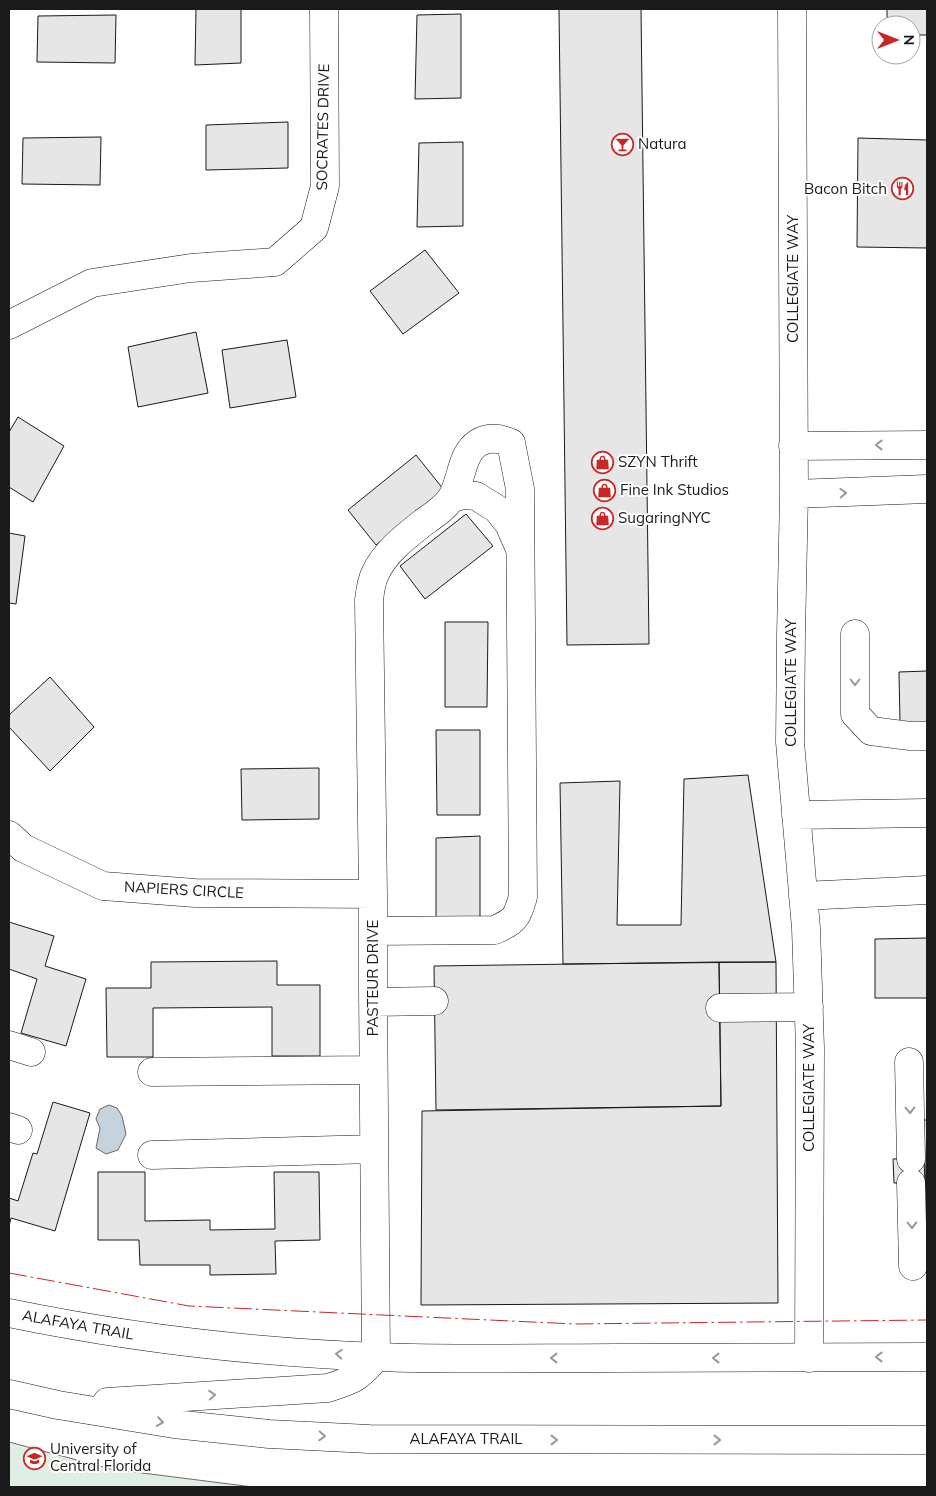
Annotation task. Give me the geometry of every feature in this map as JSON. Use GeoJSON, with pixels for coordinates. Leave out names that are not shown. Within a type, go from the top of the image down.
{"type":"FeatureCollection","features":[{"type":"Feature","properties":{"kind":"street","name":"SOCRATES DRIVE"},"geometry":{"type":"LineString","coordinates":[[9,325],[92,284],[191,268],[275,262],[314,228],[325,186],[324,9]]}},
{"type":"Feature","properties":{"kind":"street","name":"COLLEGIATE WAY"},"geometry":{"type":"LineString","coordinates":[[792,9],[794,494],[790,742],[806,928],[809,1007],[810,1358]]}},
{"type":"Feature","properties":{"kind":"street"},"geometry":{"type":"LineString","coordinates":[[372,931],[495,930],[508,924],[517,916],[523,897],[520,489],[511,443],[500,438],[486,439],[477,444],[466,457],[452,498]]}},
{"type":"Feature","properties":{"kind":"street"},"geometry":{"type":"LineString","coordinates":[[793,446],[927,445]]}},
{"type":"Feature","properties":{"kind":"street"},"geometry":{"type":"LineString","coordinates":[[794,494],[927,489]]}},
{"type":"Feature","properties":{"kind":"street"},"geometry":{"type":"LineString","coordinates":[[452,498],[464,495],[476,496],[497,509],[509,524],[520,552]]}},
{"type":"Feature","properties":{"kind":"street","name":"PASTEUR DRIVE"},"geometry":{"type":"LineString","coordinates":[[376,1357],[368,600],[374,575],[383,560],[406,536],[452,498]]}},
{"type":"Feature","properties":{"kind":"street"},"geometry":{"type":"LineString","coordinates":[[855,634],[855,714],[871,731],[910,736],[927,736]]}},
{"type":"Feature","properties":{"kind":"street"},"geometry":{"type":"LineString","coordinates":[[796,815],[927,813]]}},
{"type":"Feature","properties":{"kind":"street","name":"NAPIERS CIRCLE"},"geometry":{"type":"LineString","coordinates":[[9,835],[23,848],[103,886],[195,893],[372,894]]}},
{"type":"Feature","properties":{"kind":"street"},"geometry":{"type":"LineString","coordinates":[[803,896],[927,890]]}},
{"type":"Feature","properties":{"kind":"street"},"geometry":{"type":"LineString","coordinates":[[373,1002],[434,1001]]}},
{"type":"Feature","properties":{"kind":"street"},"geometry":{"type":"LineString","coordinates":[[720,1008],[809,1007]]}},
{"type":"Feature","properties":{"kind":"street"},"geometry":{"type":"LineString","coordinates":[[909,1062],[913,1266]]}},
{"type":"Feature","properties":{"kind":"street"},"geometry":{"type":"LineString","coordinates":[[152,1072],[374,1070]]}},
{"type":"Feature","properties":{"kind":"street"},"geometry":{"type":"LineString","coordinates":[[152,1155],[374,1148]]}},
{"type":"Feature","properties":{"kind":"street","name":"ALAFAYA TRAIL"},"geometry":{"type":"LineString","coordinates":[[9,1313],[65,1325],[170,1340],[376,1357],[927,1357]]}},
{"type":"Feature","properties":{"kind":"street"},"geometry":{"type":"LineString","coordinates":[[58,1405],[328,1388],[352,1380],[365,1370],[376,1357]]}},
{"type":"Feature","properties":{"kind":"street","name":"ALAFAYA TRAIL"},"geometry":{"type":"LineString","coordinates":[[9,1394],[58,1405],[174,1424],[269,1434],[369,1439],[927,1440]]}},
{"type":"Feature","properties":{"kind":"green space","name":"University of Central Florida"},"geometry":{"type":"Polygon","coordinates":[[[9,1442],[111,1469],[253,1487],[9,1487],[9,1442]]]}},
{"type":"Feature","properties":{"kind":"shaded area"},"geometry":{"type":"Polygon","coordinates":[[[109,1105],[117,1108],[122,1116],[126,1134],[118,1150],[106,1154],[96,1148],[100,1128],[96,1119],[100,1109],[109,1105]]]}},
{"type":"Feature","properties":{"kind":"building"},"geometry":{"type":"Polygon","coordinates":[[[196,9],[241,9],[241,63],[195,65],[196,9]]]}},
{"type":"Feature","properties":{"kind":"building"},"geometry":{"type":"Polygon","coordinates":[[[559,9],[641,9],[649,644],[567,645],[559,9]]]}},
{"type":"Feature","properties":{"kind":"building"},"geometry":{"type":"Polygon","coordinates":[[[887,9],[927,9],[927,35],[921,35],[921,15],[887,15],[887,9]]]}},
{"type":"Feature","properties":{"kind":"building"},"geometry":{"type":"Polygon","coordinates":[[[461,14],[461,98],[415,99],[417,15],[461,14]]]}},
{"type":"Feature","properties":{"kind":"building"},"geometry":{"type":"Polygon","coordinates":[[[116,15],[115,63],[37,62],[38,16],[116,15]]]}},
{"type":"Feature","properties":{"kind":"building"},"geometry":{"type":"Polygon","coordinates":[[[288,122],[288,168],[206,170],[206,125],[288,122]]]}},
{"type":"Feature","properties":{"kind":"building"},"geometry":{"type":"Polygon","coordinates":[[[101,137],[100,185],[22,184],[23,138],[101,137]]]}},
{"type":"Feature","properties":{"kind":"building"},"geometry":{"type":"Polygon","coordinates":[[[858,138],[927,140],[927,248],[857,247],[858,138]]]}},
{"type":"Feature","properties":{"kind":"building"},"geometry":{"type":"Polygon","coordinates":[[[463,142],[463,226],[417,227],[419,143],[463,142]]]}},
{"type":"Feature","properties":{"kind":"building"},"geometry":{"type":"Polygon","coordinates":[[[425,250],[459,293],[403,334],[370,291],[425,250]]]}},
{"type":"Feature","properties":{"kind":"building"},"geometry":{"type":"Polygon","coordinates":[[[196,332],[208,393],[138,407],[128,347],[196,332]]]}},
{"type":"Feature","properties":{"kind":"building"},"geometry":{"type":"Polygon","coordinates":[[[287,340],[296,397],[230,408],[222,350],[287,340]]]}},
{"type":"Feature","properties":{"kind":"building"},"geometry":{"type":"Polygon","coordinates":[[[18,417],[64,446],[33,502],[9,487],[9,432],[18,417]]]}},
{"type":"Feature","properties":{"kind":"building"},"geometry":{"type":"Polygon","coordinates":[[[416,455],[444,490],[376,545],[348,510],[416,455]]]}},
{"type":"Feature","properties":{"kind":"building"},"geometry":{"type":"Polygon","coordinates":[[[466,514],[493,546],[425,599],[400,566],[466,514]]]}},
{"type":"Feature","properties":{"kind":"building"},"geometry":{"type":"Polygon","coordinates":[[[9,533],[25,536],[16,604],[9,603],[9,533]]]}},
{"type":"Feature","properties":{"kind":"building"},"geometry":{"type":"Polygon","coordinates":[[[445,622],[488,622],[487,707],[445,707],[445,622]]]}},
{"type":"Feature","properties":{"kind":"building"},"geometry":{"type":"Polygon","coordinates":[[[927,671],[927,723],[900,723],[899,672],[927,671]]]}},
{"type":"Feature","properties":{"kind":"building"},"geometry":{"type":"Polygon","coordinates":[[[50,677],[94,727],[50,771],[9,727],[9,715],[50,677]]]}},
{"type":"Feature","properties":{"kind":"building"},"geometry":{"type":"Polygon","coordinates":[[[436,730],[480,730],[480,815],[437,815],[436,730]]]}},
{"type":"Feature","properties":{"kind":"building"},"geometry":{"type":"Polygon","coordinates":[[[319,768],[319,819],[242,820],[241,769],[319,768]]]}},
{"type":"Feature","properties":{"kind":"building"},"geometry":{"type":"Polygon","coordinates":[[[748,775],[776,962],[563,964],[560,783],[620,781],[617,925],[681,925],[684,779],[748,775]]]}},
{"type":"Feature","properties":{"kind":"building"},"geometry":{"type":"Polygon","coordinates":[[[480,836],[480,921],[436,921],[436,838],[480,836]]]}},
{"type":"Feature","properties":{"kind":"building"},"geometry":{"type":"Polygon","coordinates":[[[9,922],[54,936],[45,966],[86,979],[66,1046],[21,1033],[37,979],[9,969],[9,922]]]}},
{"type":"Feature","properties":{"kind":"building"},"geometry":{"type":"Polygon","coordinates":[[[927,938],[927,998],[875,998],[875,939],[927,938]]]}},
{"type":"Feature","properties":{"kind":"building"},"geometry":{"type":"Polygon","coordinates":[[[277,961],[277,985],[320,985],[320,1056],[272,1056],[272,1007],[153,1008],[153,1057],[107,1057],[106,988],[151,988],[151,962],[277,961]]]}},
{"type":"Feature","properties":{"kind":"building"},"geometry":{"type":"Polygon","coordinates":[[[719,962],[721,1106],[436,1110],[434,966],[719,962]]]}},
{"type":"Feature","properties":{"kind":"building"},"geometry":{"type":"Polygon","coordinates":[[[719,962],[776,962],[778,1303],[421,1305],[422,1111],[721,1106],[719,962]]]}},
{"type":"Feature","properties":{"kind":"building"},"geometry":{"type":"Polygon","coordinates":[[[53,1102],[90,1113],[55,1231],[11,1218],[9,1226],[9,1198],[18,1201],[33,1153],[37,1154],[53,1102]]]}},
{"type":"Feature","properties":{"kind":"building"},"geometry":{"type":"Polygon","coordinates":[[[924,1120],[927,1120],[927,1207],[926,1207],[924,1120]]]}},
{"type":"Feature","properties":{"kind":"building"},"geometry":{"type":"Polygon","coordinates":[[[924,1158],[925,1183],[894,1183],[893,1159],[924,1158]]]}},
{"type":"Feature","properties":{"kind":"building"},"geometry":{"type":"Polygon","coordinates":[[[98,1172],[145,1172],[145,1221],[210,1220],[210,1230],[275,1229],[274,1172],[319,1172],[320,1240],[275,1241],[276,1274],[210,1275],[210,1265],[140,1265],[139,1240],[98,1240],[98,1172]]]}},
{"type":"Feature","properties":{"kind":"power"},"geometry":{"type":"LineString","coordinates":[[9,1273],[189,1306],[575,1324],[927,1320]]}},
{"type":"Feature","properties":{"kind":"place","name":"Natura"},"geometry":{"type":"Point","coordinates":[622,144]}},
{"type":"Feature","properties":{"kind":"place","name":"Bacon Bitch"},"geometry":{"type":"Point","coordinates":[903,189]}},
{"type":"Feature","properties":{"kind":"place","name":"SZYN Thrift"},"geometry":{"type":"Point","coordinates":[602,462]}},
{"type":"Feature","properties":{"kind":"place","name":"Fine Ink Studios"},"geometry":{"type":"Point","coordinates":[604,490]}},
{"type":"Feature","properties":{"kind":"place","name":"SugaringNYC"},"geometry":{"type":"Point","coordinates":[602,518]}},
{"type":"Feature","properties":{"kind":"place","name":"University of Central Florida"},"geometry":{"type":"Point","coordinates":[34,1458]}}]}
